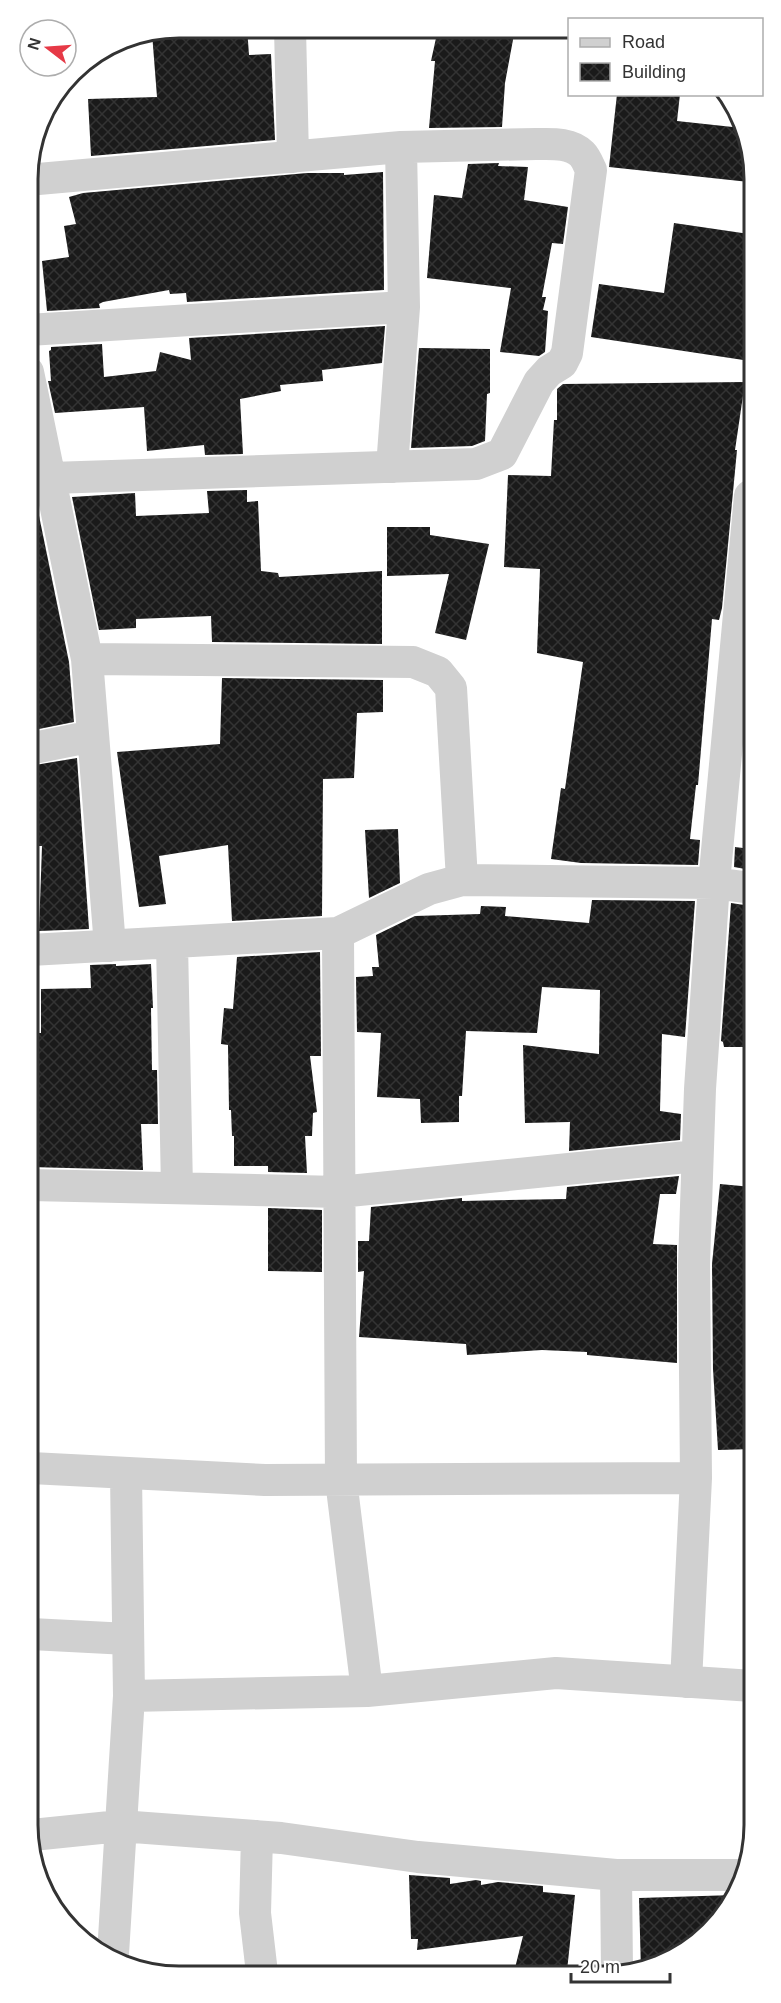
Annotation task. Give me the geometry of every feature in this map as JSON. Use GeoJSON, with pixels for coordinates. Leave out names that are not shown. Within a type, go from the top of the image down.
{"type":"FeatureCollection","features":[{"type":"Feature","properties":{"kind":"street"},"geometry":{"type":"LineString","coordinates":[[290,38],[293,157]]}},
{"type":"Feature","properties":{"kind":"street"},"geometry":{"type":"LineString","coordinates":[[38,179],[401,147],[557,144],[582,153],[591,171],[567,352],[562,363],[549,371],[539,382],[502,454],[476,464],[51,478]]}},
{"type":"Feature","properties":{"kind":"street"},"geometry":{"type":"LineString","coordinates":[[392,467],[404,307],[401,147]]}},
{"type":"Feature","properties":{"kind":"street"},"geometry":{"type":"LineString","coordinates":[[38,329],[404,307]]}},
{"type":"Feature","properties":{"kind":"street"},"geometry":{"type":"LineString","coordinates":[[38,418],[87,659],[110,946]]}},
{"type":"Feature","properties":{"kind":"street"},"geometry":{"type":"LineString","coordinates":[[686,1682],[696,1479],[694,1264],[700,1089],[714,883],[739,745],[744,638]]}},
{"type":"Feature","properties":{"kind":"street"},"geometry":{"type":"LineString","coordinates":[[87,659],[413,662],[438,672],[451,688],[462,880]]}},
{"type":"Feature","properties":{"kind":"street"},"geometry":{"type":"LineString","coordinates":[[38,747],[93,736]]}},
{"type":"Feature","properties":{"kind":"street"},"geometry":{"type":"LineString","coordinates":[[38,950],[338,933],[429,889],[462,880],[714,883],[744,887]]}},
{"type":"Feature","properties":{"kind":"street"},"geometry":{"type":"LineString","coordinates":[[338,933],[341,1480],[367,1691]]}},
{"type":"Feature","properties":{"kind":"street"},"geometry":{"type":"LineString","coordinates":[[172,943],[177,1188]]}},
{"type":"Feature","properties":{"kind":"street"},"geometry":{"type":"LineString","coordinates":[[38,1185],[339,1192],[697,1156]]}},
{"type":"Feature","properties":{"kind":"street"},"geometry":{"type":"LineString","coordinates":[[38,1468],[265,1480],[696,1479]]}},
{"type":"Feature","properties":{"kind":"street"},"geometry":{"type":"LineString","coordinates":[[113,1949],[129,1696],[126,1473]]}},
{"type":"Feature","properties":{"kind":"street"},"geometry":{"type":"LineString","coordinates":[[38,1634],[128,1639]]}},
{"type":"Feature","properties":{"kind":"street"},"geometry":{"type":"LineString","coordinates":[[129,1696],[367,1691],[556,1673],[743,1685]]}},
{"type":"Feature","properties":{"kind":"street"},"geometry":{"type":"LineString","coordinates":[[39,1834],[120,1826],[257,1836],[418,1857],[616,1875],[734,1875]]}},
{"type":"Feature","properties":{"kind":"street"},"geometry":{"type":"LineString","coordinates":[[257,1836],[255,1913],[261,1965]]}},
{"type":"Feature","properties":{"kind":"street"},"geometry":{"type":"LineString","coordinates":[[616,1875],[617,1964]]}},
{"type":"Feature","properties":{"kind":"building"},"geometry":{"type":"Polygon","coordinates":[[[248,38],[249,55],[271,54],[275,140],[91,156],[88,99],[157,97],[153,40],[248,38]]]}},
{"type":"Feature","properties":{"kind":"building"},"geometry":{"type":"Polygon","coordinates":[[[436,38],[513,38],[505,83],[502,127],[429,128],[435,61],[431,61],[436,38]]]}},
{"type":"Feature","properties":{"kind":"building"},"geometry":{"type":"Polygon","coordinates":[[[617,96],[680,96],[677,121],[734,127],[739,142],[744,181],[609,167],[617,96]]]}},
{"type":"Feature","properties":{"kind":"building"},"geometry":{"type":"Polygon","coordinates":[[[499,163],[498,166],[528,167],[524,200],[568,207],[563,244],[552,243],[542,297],[546,297],[543,310],[548,311],[545,352],[539,356],[500,352],[511,288],[427,278],[434,195],[462,198],[468,164],[499,163]]]}},
{"type":"Feature","properties":{"kind":"building"},"geometry":{"type":"Polygon","coordinates":[[[383,172],[384,290],[187,302],[186,293],[170,294],[169,290],[103,302],[99,304],[100,308],[47,311],[42,261],[69,257],[64,226],[76,224],[69,197],[83,193],[307,173],[344,173],[344,175],[383,172]]]}},
{"type":"Feature","properties":{"kind":"building"},"geometry":{"type":"Polygon","coordinates":[[[674,223],[744,233],[744,360],[591,337],[599,284],[664,293],[674,223]]]}},
{"type":"Feature","properties":{"kind":"building"},"geometry":{"type":"Polygon","coordinates":[[[385,326],[382,363],[322,370],[323,381],[280,385],[281,391],[240,399],[243,454],[205,455],[204,445],[147,451],[144,407],[55,413],[48,381],[51,381],[49,351],[51,347],[102,344],[104,377],[156,371],[160,352],[191,360],[189,338],[385,326]]]}},
{"type":"Feature","properties":{"kind":"building"},"geometry":{"type":"Polygon","coordinates":[[[419,348],[490,349],[490,393],[487,394],[485,441],[472,446],[411,448],[419,348]]]}},
{"type":"Feature","properties":{"kind":"building"},"geometry":{"type":"Polygon","coordinates":[[[744,382],[735,450],[737,450],[722,608],[719,620],[712,619],[698,785],[696,785],[690,839],[700,840],[698,865],[581,863],[551,859],[561,788],[565,789],[583,662],[537,653],[540,569],[504,567],[508,475],[551,476],[554,420],[557,420],[557,389],[563,384],[744,382]]]}},
{"type":"Feature","properties":{"kind":"building"},"geometry":{"type":"Polygon","coordinates":[[[247,490],[247,502],[258,501],[261,571],[278,573],[279,577],[382,571],[382,644],[212,642],[211,616],[136,619],[136,628],[99,630],[72,497],[135,493],[136,516],[209,513],[207,491],[247,490]]]}},
{"type":"Feature","properties":{"kind":"building"},"geometry":{"type":"Polygon","coordinates":[[[38,511],[69,662],[74,722],[38,729],[38,511]]]}},
{"type":"Feature","properties":{"kind":"building"},"geometry":{"type":"Polygon","coordinates":[[[387,527],[430,527],[430,535],[489,544],[466,640],[435,633],[449,574],[387,576],[387,527]]]}},
{"type":"Feature","properties":{"kind":"building"},"geometry":{"type":"Polygon","coordinates":[[[222,678],[383,680],[383,712],[357,713],[354,778],[323,779],[322,916],[232,921],[228,845],[159,856],[166,904],[139,907],[117,752],[220,744],[222,678]]]}},
{"type":"Feature","properties":{"kind":"building"},"geometry":{"type":"Polygon","coordinates":[[[77,758],[89,929],[39,931],[42,846],[39,846],[38,833],[38,764],[77,758]]]}},
{"type":"Feature","properties":{"kind":"building"},"geometry":{"type":"Polygon","coordinates":[[[398,829],[400,883],[369,898],[365,830],[398,829]]]}},
{"type":"Feature","properties":{"kind":"building"},"geometry":{"type":"Polygon","coordinates":[[[735,847],[744,848],[744,869],[734,867],[735,847]]]}},
{"type":"Feature","properties":{"kind":"building"},"geometry":{"type":"Polygon","coordinates":[[[592,900],[695,901],[685,1037],[662,1034],[660,1111],[681,1114],[680,1140],[569,1151],[570,1122],[525,1123],[523,1045],[599,1054],[600,990],[542,987],[537,1033],[466,1031],[462,1096],[459,1096],[459,1122],[421,1123],[420,1099],[377,1097],[381,1033],[357,1032],[356,977],[373,976],[372,967],[379,967],[376,935],[415,916],[480,914],[481,906],[506,907],[505,916],[589,923],[592,900]]]}},
{"type":"Feature","properties":{"kind":"building"},"geometry":{"type":"Polygon","coordinates":[[[731,903],[744,905],[743,1047],[724,1047],[721,1041],[731,903]]]}},
{"type":"Feature","properties":{"kind":"building"},"geometry":{"type":"Polygon","coordinates":[[[320,952],[321,1056],[310,1056],[317,1112],[313,1113],[312,1136],[305,1136],[307,1173],[268,1172],[268,1166],[234,1166],[234,1136],[232,1136],[231,1110],[229,1110],[228,1045],[221,1044],[224,1008],[233,1009],[237,957],[320,952]]]}},
{"type":"Feature","properties":{"kind":"building"},"geometry":{"type":"Polygon","coordinates":[[[151,964],[152,1070],[157,1070],[158,1124],[141,1124],[143,1170],[38,1167],[38,1033],[41,1033],[41,989],[91,988],[90,965],[151,964]]]}},
{"type":"Feature","properties":{"kind":"building"},"geometry":{"type":"Polygon","coordinates":[[[679,1176],[676,1194],[660,1194],[653,1244],[677,1245],[677,1363],[587,1355],[587,1352],[542,1350],[467,1355],[466,1344],[359,1337],[364,1271],[358,1272],[358,1241],[369,1241],[371,1207],[462,1198],[462,1201],[566,1199],[567,1187],[679,1176]]]}},
{"type":"Feature","properties":{"kind":"building"},"geometry":{"type":"Polygon","coordinates":[[[720,1184],[743,1186],[743,1449],[718,1450],[713,1369],[712,1264],[720,1184]]]}},
{"type":"Feature","properties":{"kind":"building"},"geometry":{"type":"Polygon","coordinates":[[[268,1208],[322,1210],[322,1272],[268,1271],[268,1208]]]}},
{"type":"Feature","properties":{"kind":"building"},"geometry":{"type":"Polygon","coordinates":[[[409,1875],[450,1878],[450,1884],[476,1880],[481,1881],[481,1885],[498,1882],[543,1886],[543,1892],[575,1895],[568,1965],[516,1965],[523,1936],[417,1950],[418,1939],[411,1939],[409,1875]]]}},
{"type":"Feature","properties":{"kind":"building"},"geometry":{"type":"Polygon","coordinates":[[[724,1895],[702,1924],[688,1936],[673,1947],[641,1960],[639,1898],[724,1895]]]}}]}
